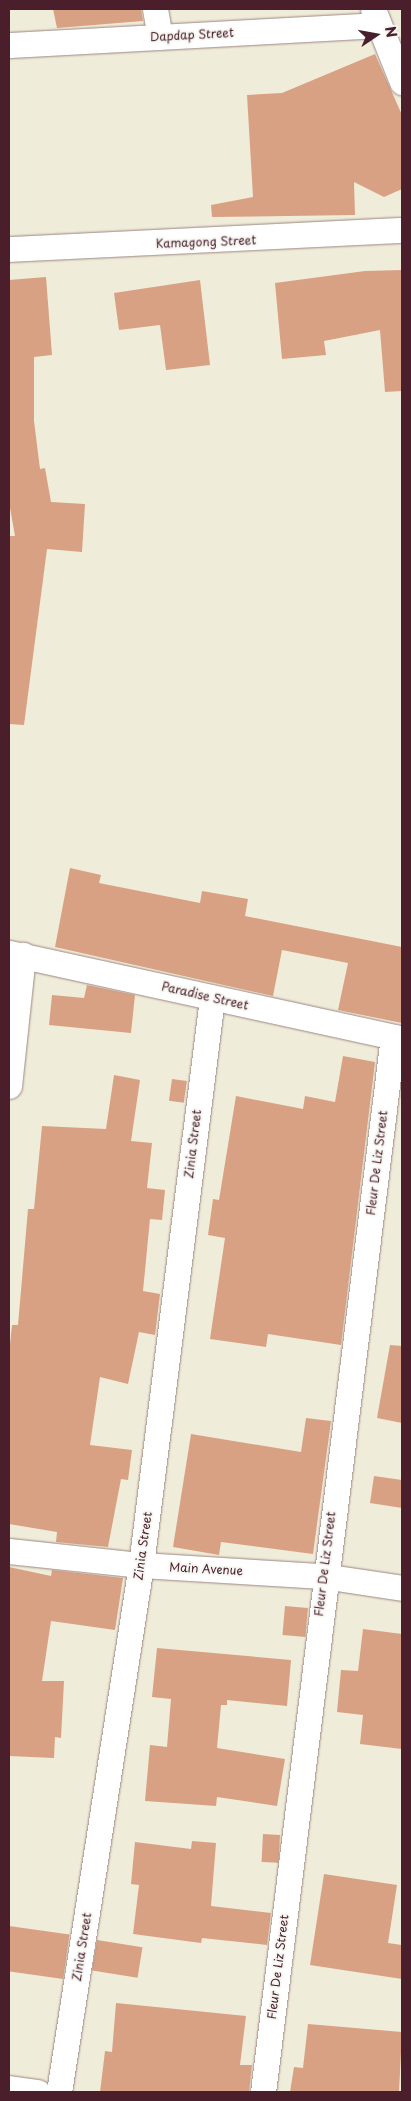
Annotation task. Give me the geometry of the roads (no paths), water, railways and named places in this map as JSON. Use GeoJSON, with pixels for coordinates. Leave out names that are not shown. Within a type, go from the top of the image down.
{"type":"FeatureCollection","features":[{"type":"Feature","properties":{"kind":"street"},"geometry":{"type":"LineString","coordinates":[[155,9],[160,37]]}},
{"type":"Feature","properties":{"kind":"street"},"geometry":{"type":"LineString","coordinates":[[374,17],[402,82]]}},
{"type":"Feature","properties":{"kind":"street","name":"Dapdap Street"},"geometry":{"type":"LineString","coordinates":[[9,45],[160,37],[374,17]]}},
{"type":"Feature","properties":{"kind":"street","name":"Kamagong Street"},"geometry":{"type":"LineString","coordinates":[[9,249],[402,230]]}},
{"type":"Feature","properties":{"kind":"street"},"geometry":{"type":"LineString","coordinates":[[9,1086],[16,954]]}},
{"type":"Feature","properties":{"kind":"street","name":"Paradise Street"},"geometry":{"type":"LineString","coordinates":[[16,954],[398,1038]]}},
{"type":"Feature","properties":{"kind":"street","name":"Zinia Street"},"geometry":{"type":"LineString","coordinates":[[59,2092],[141,1565],[212,998]]}},
{"type":"Feature","properties":{"kind":"street","name":"Fleur De Liz Street"},"geometry":{"type":"LineString","coordinates":[[263,2092],[323,1576],[398,1038]]}},
{"type":"Feature","properties":{"kind":"street","name":"Main Avenue"},"geometry":{"type":"LineString","coordinates":[[9,1551],[141,1565],[323,1576],[402,1588]]}},
{"type":"Feature","properties":{"kind":"street"},"geometry":{"type":"LineString","coordinates":[[9,2088],[38,2092]]}}]}
